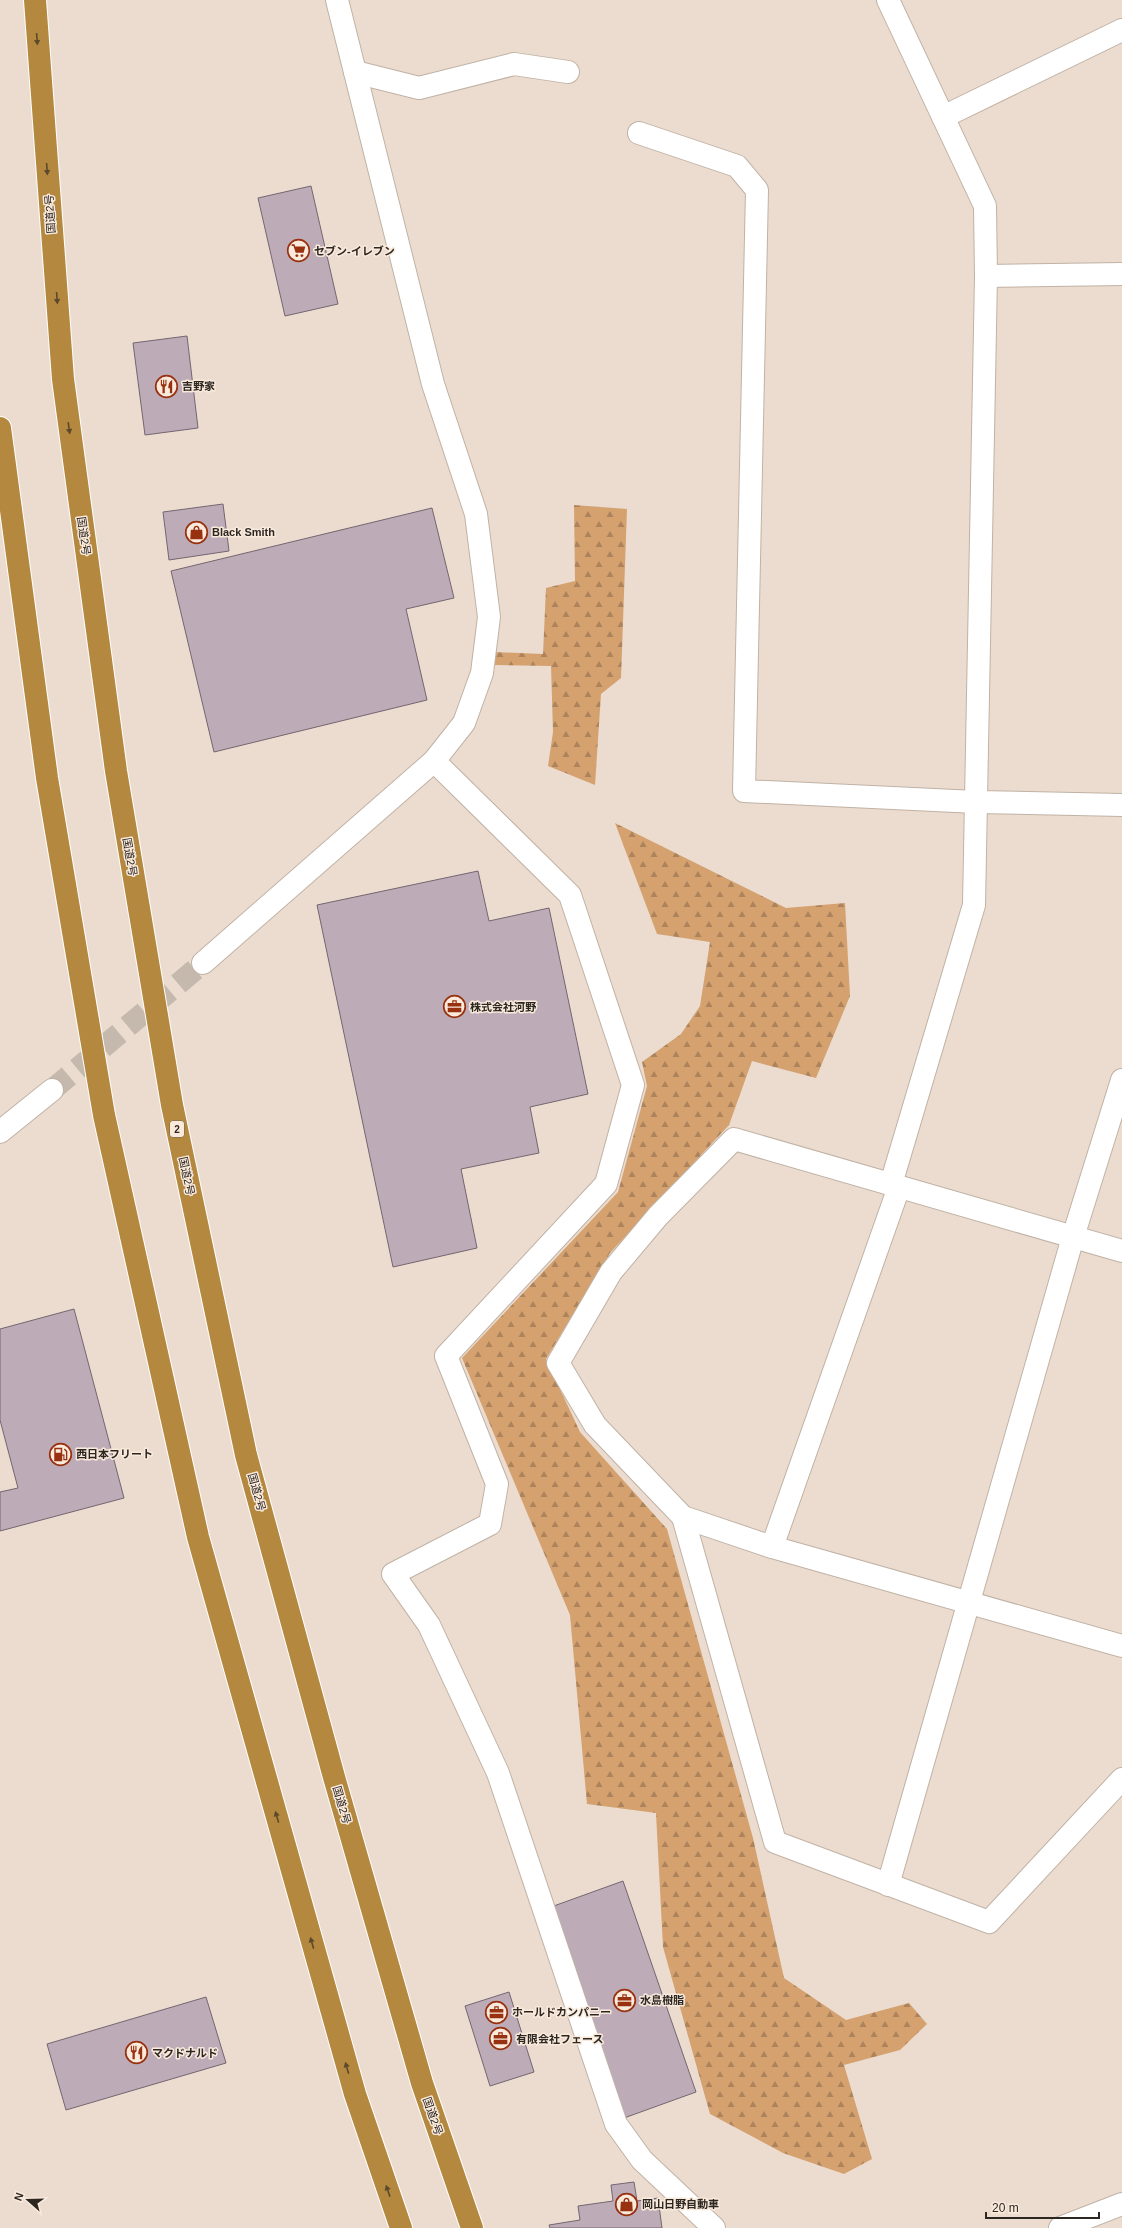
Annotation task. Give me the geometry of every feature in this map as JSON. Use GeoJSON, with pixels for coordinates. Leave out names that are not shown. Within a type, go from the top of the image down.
{"type":"FeatureCollection","features":[{"type":"Feature","properties":{"kind":"highway","name":"国道2号"},"geometry":{"type":"LineString","coordinates":[[35,0],[62,379],[116,770],[172,1106],[246,1455],[334,1776],[418,2068],[472,2228]]}},
{"type":"Feature","properties":{"kind":"highway"},"geometry":{"type":"LineString","coordinates":[[0,428],[47,778],[105,1122],[198,1537],[355,2094],[401,2228]]}},
{"type":"Feature","properties":{"kind":"street"},"geometry":{"type":"LineString","coordinates":[[203,963],[434,761],[464,723],[482,673],[489,617],[476,514],[433,384],[337,0]]}},
{"type":"Feature","properties":{"kind":"street"},"geometry":{"type":"LineString","coordinates":[[772,1547],[895,1185],[974,904],[986,276],[985,206],[888,0]]}},
{"type":"Feature","properties":{"kind":"street"},"geometry":{"type":"LineString","coordinates":[[943,117],[1122,30]]}},
{"type":"Feature","properties":{"kind":"street"},"geometry":{"type":"LineString","coordinates":[[355,72],[419,88],[514,64],[568,72]]}},
{"type":"Feature","properties":{"kind":"street"},"geometry":{"type":"LineString","coordinates":[[639,133],[737,166],[757,190],[744,791],[976,802],[1122,806]]}},
{"type":"Feature","properties":{"kind":"street"},"geometry":{"type":"LineString","coordinates":[[986,276],[1122,274]]}},
{"type":"Feature","properties":{"kind":"street"},"geometry":{"type":"LineString","coordinates":[[434,761],[570,895],[632,1085],[606,1184],[446,1356],[498,1484],[490,1524],[393,1574],[429,1625],[498,1773],[616,2124],[642,2160],[714,2228]]}},
{"type":"Feature","properties":{"kind":"street"},"geometry":{"type":"LineString","coordinates":[[888,1885],[970,1603],[1073,1237],[1122,1080]]}},
{"type":"Feature","properties":{"kind":"street"},"geometry":{"type":"LineString","coordinates":[[0,1132],[52,1090]]}},
{"type":"Feature","properties":{"kind":"street"},"geometry":{"type":"LineString","coordinates":[[1122,1251],[734,1139],[658,1216],[611,1272],[558,1363],[595,1425],[683,1517],[772,1547],[1122,1646]]}},
{"type":"Feature","properties":{"kind":"street"},"geometry":{"type":"LineString","coordinates":[[683,1517],[775,1842],[988,1922],[1122,1779]]}},
{"type":"Feature","properties":{"kind":"street"},"geometry":{"type":"LineString","coordinates":[[1060,2228],[1122,2204]]}},
{"type":"Feature","properties":{"kind":"green space"},"geometry":{"type":"Polygon","coordinates":[[[574,505],[627,509],[621,678],[601,694],[595,785],[548,766],[553,732],[551,666],[495,665],[495,652],[543,654],[546,588],[575,581],[574,505]]]}},
{"type":"Feature","properties":{"kind":"green space"},"geometry":{"type":"Polygon","coordinates":[[[615,823],[786,908],[845,903],[850,996],[816,1078],[752,1061],[729,1125],[610,1253],[546,1359],[580,1432],[667,1529],[753,1838],[784,1978],[846,2020],[909,2003],[927,2024],[900,2050],[844,2065],[872,2159],[844,2174],[783,2153],[710,2114],[663,1947],[656,1813],[587,1804],[570,1615],[462,1358],[618,1192],[647,1086],[642,1062],[681,1034],[700,1006],[710,942],[657,934],[615,823]]]}},
{"type":"Feature","properties":{"kind":"building","name":"セブン-イレブン"},"geometry":{"type":"Polygon","coordinates":[[[311,186],[338,304],[285,316],[258,198],[311,186]]]}},
{"type":"Feature","properties":{"kind":"building","name":"吉野家"},"geometry":{"type":"Polygon","coordinates":[[[187,336],[198,428],[145,435],[133,343],[187,336]]]}},
{"type":"Feature","properties":{"kind":"building","name":"Black Smith"},"geometry":{"type":"Polygon","coordinates":[[[223,504],[229,551],[169,560],[163,512],[223,504]]]}},
{"type":"Feature","properties":{"kind":"building"},"geometry":{"type":"Polygon","coordinates":[[[432,508],[454,598],[406,609],[427,700],[214,752],[171,571],[432,508]]]}},
{"type":"Feature","properties":{"kind":"building","name":"株式会社河野"},"geometry":{"type":"Polygon","coordinates":[[[478,871],[489,921],[549,908],[588,1094],[530,1107],[539,1153],[461,1169],[477,1248],[393,1267],[317,905],[478,871]]]}},
{"type":"Feature","properties":{"kind":"building","name":"西日本フリート"},"geometry":{"type":"Polygon","coordinates":[[[74,1309],[124,1498],[0,1531],[0,1492],[18,1488],[0,1420],[0,1329],[74,1309]]]}},
{"type":"Feature","properties":{"kind":"building","name":"水島樹脂"},"geometry":{"type":"Polygon","coordinates":[[[623,1881],[696,2092],[624,2118],[551,1907],[623,1881]]]}},
{"type":"Feature","properties":{"kind":"building","name":"有限会社フェース"},"geometry":{"type":"Polygon","coordinates":[[[509,1992],[534,2072],[490,2086],[465,2006],[509,1992]]]}},
{"type":"Feature","properties":{"kind":"building","name":"マクドナルド"},"geometry":{"type":"Polygon","coordinates":[[[206,1997],[226,2063],[66,2110],[47,2044],[206,1997]]]}},
{"type":"Feature","properties":{"kind":"building","name":"岡山日野自動車"},"geometry":{"type":"Polygon","coordinates":[[[634,2182],[637,2201],[658,2198],[662,2228],[550,2228],[549,2225],[580,2220],[578,2206],[613,2201],[611,2185],[634,2182]]]}},
{"type":"Feature","properties":{"kind":"tunnel"},"geometry":{"type":"LineString","coordinates":[[52,1090],[203,963]]}},
{"type":"Feature","properties":{"kind":"place","name":"セブン-イレブン"},"geometry":{"type":"Point","coordinates":[298,251]}},
{"type":"Feature","properties":{"kind":"place","name":"吉野家"},"geometry":{"type":"Point","coordinates":[166,386]}},
{"type":"Feature","properties":{"kind":"place","name":"Black Smith"},"geometry":{"type":"Point","coordinates":[196,532]}},
{"type":"Feature","properties":{"kind":"place","name":"株式会社河野"},"geometry":{"type":"Point","coordinates":[454,1007]}},
{"type":"Feature","properties":{"kind":"place","name":"西日本フリート"},"geometry":{"type":"Point","coordinates":[61,1454]}},
{"type":"Feature","properties":{"kind":"place","name":"水島樹脂"},"geometry":{"type":"Point","coordinates":[624,2000]}},
{"type":"Feature","properties":{"kind":"place","name":"ホールドカンパニー"},"geometry":{"type":"Point","coordinates":[496,2012]}},
{"type":"Feature","properties":{"kind":"place","name":"有限会社フェース"},"geometry":{"type":"Point","coordinates":[500,2039]}},
{"type":"Feature","properties":{"kind":"place","name":"マクドナルド"},"geometry":{"type":"Point","coordinates":[136,2053]}},
{"type":"Feature","properties":{"kind":"place","name":"岡山日野自動車"},"geometry":{"type":"Point","coordinates":[627,2204]}}]}
